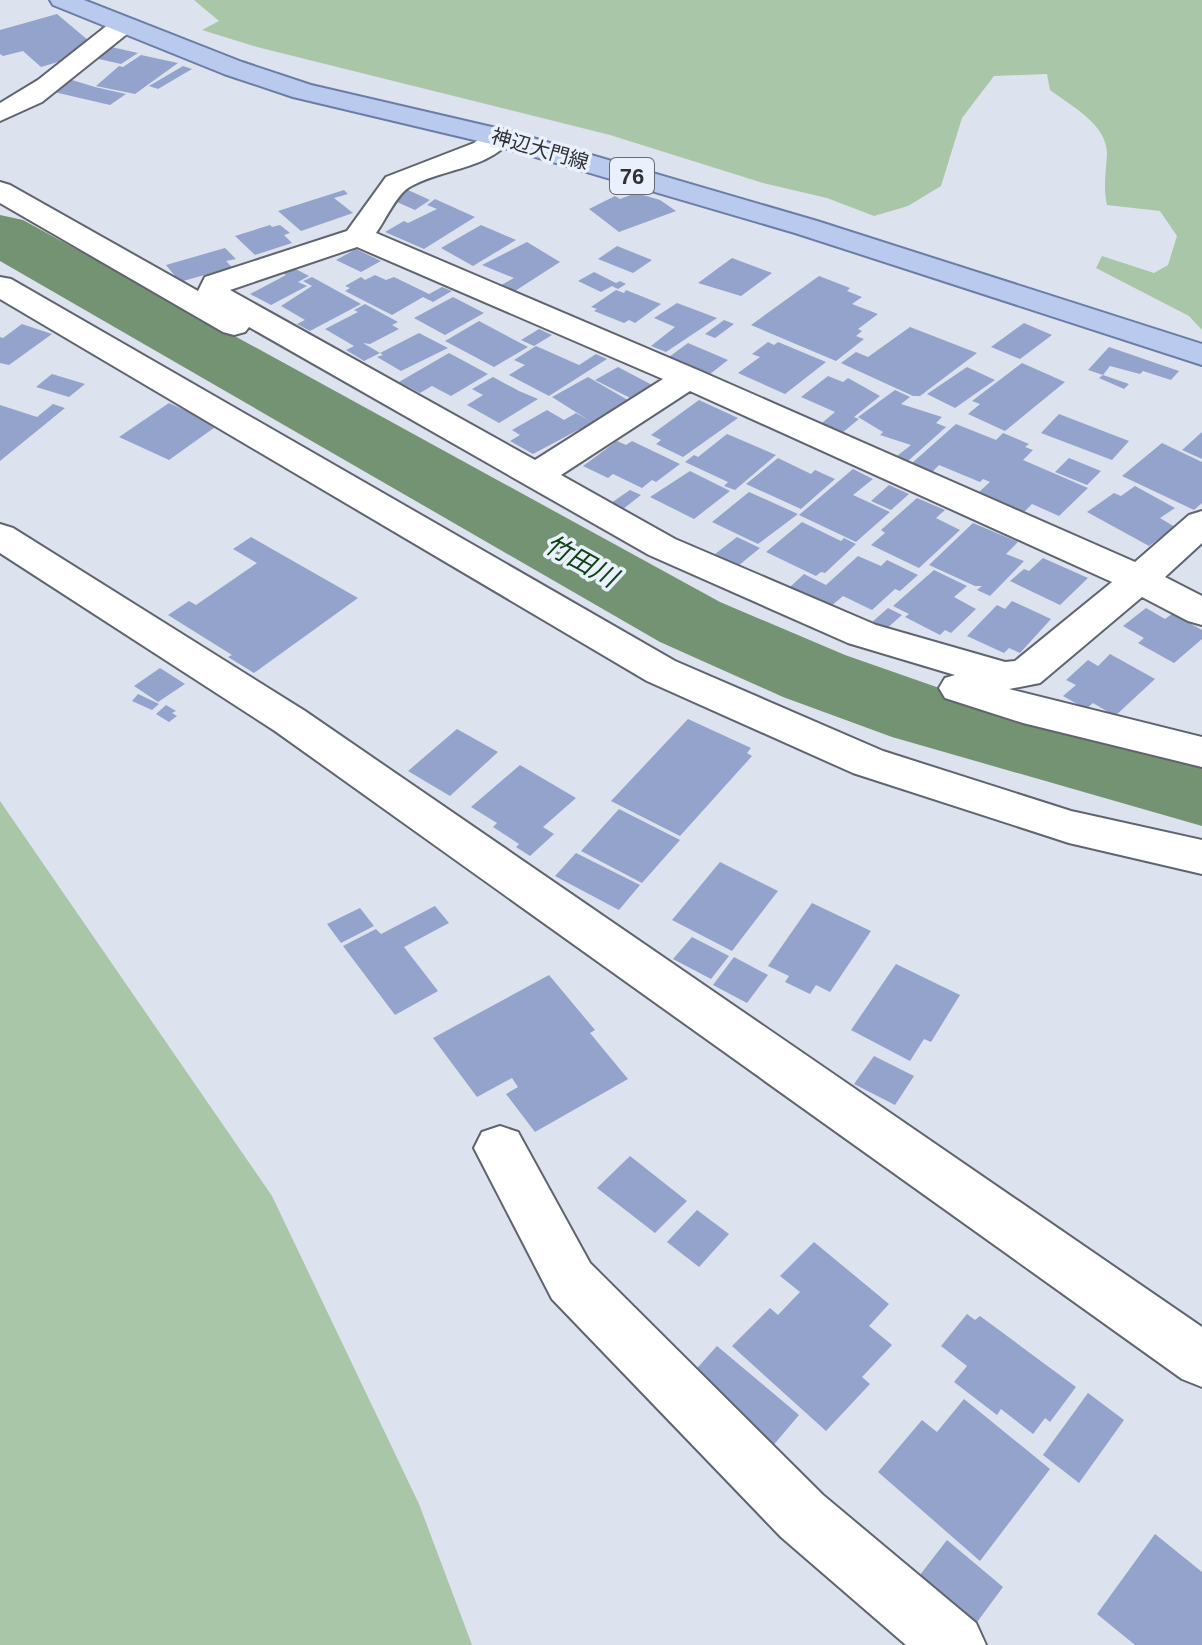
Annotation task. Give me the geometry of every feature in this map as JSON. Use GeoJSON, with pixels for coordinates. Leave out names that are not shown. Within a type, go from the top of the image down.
{"type":"FeatureCollection","features":[{"type":"Feature","properties":{"kind":"main road","name":"神辺大門線"},"geometry":{"type":"LineString","coordinates":[[62,0],[233,68],[303,91],[499,137],[806,227],[1202,355]]}},
{"type":"Feature","properties":{"kind":"street"},"geometry":{"type":"LineString","coordinates":[[0,113],[29,99],[123,25]]}},
{"type":"Feature","properties":{"kind":"street"},"geometry":{"type":"LineString","coordinates":[[499,137],[484,149],[396,183],[358,237],[216,284],[213,293],[662,547],[847,628],[1005,676],[1026,673],[1202,523]]}},
{"type":"Feature","properties":{"kind":"street"},"geometry":{"type":"LineString","coordinates":[[0,191],[516,484],[781,624],[866,659],[1023,709],[1202,752]]}},
{"type":"Feature","properties":{"kind":"street"},"geometry":{"type":"LineString","coordinates":[[358,237],[688,378],[1139,579],[1202,612]]}},
{"type":"Feature","properties":{"kind":"street"},"geometry":{"type":"LineString","coordinates":[[0,286],[661,671],[868,762],[1069,827],[1202,857]]}},
{"type":"Feature","properties":{"kind":"street"},"geometry":{"type":"LineString","coordinates":[[537,474],[688,378]]}},
{"type":"Feature","properties":{"kind":"street"},"geometry":{"type":"LineString","coordinates":[[0,536],[290,721],[1202,1360]]}},
{"type":"Feature","properties":{"kind":"street"},"geometry":{"type":"LineString","coordinates":[[500,1148],[571,1281],[802,1516],[954,1645]]}},
{"type":"Feature","properties":{"kind":"green space"},"geometry":{"type":"Polygon","coordinates":[[[194,0],[1202,0],[1202,330],[1189,316],[1096,268],[1102,256],[1154,273],[1168,265],[1177,236],[1160,211],[1107,205],[1107,154],[1101,134],[1086,117],[1050,90],[1047,74],[994,76],[962,118],[941,186],[908,206],[874,216],[827,198],[763,183],[610,135],[257,47],[202,30],[219,21],[194,0]]]}},
{"type":"Feature","properties":{"kind":"green space"},"geometry":{"type":"Polygon","coordinates":[[[0,801],[272,1196],[419,1504],[472,1645],[0,1645],[0,801]]]}},
{"type":"Feature","properties":{"kind":"building"},"geometry":{"type":"Polygon","coordinates":[[[57,14],[89,41],[71,58],[41,67],[23,51],[0,54],[0,30],[57,14]]]}},
{"type":"Feature","properties":{"kind":"building"},"geometry":{"type":"Polygon","coordinates":[[[107,46],[138,53],[121,64],[90,57],[107,46]]]}},
{"type":"Feature","properties":{"kind":"building"},"geometry":{"type":"Polygon","coordinates":[[[141,55],[178,63],[135,94],[96,86],[119,66],[123,67],[141,55]]]}},
{"type":"Feature","properties":{"kind":"building"},"geometry":{"type":"Polygon","coordinates":[[[183,66],[192,69],[158,89],[149,86],[183,66]]]}},
{"type":"Feature","properties":{"kind":"building"},"geometry":{"type":"Polygon","coordinates":[[[72,80],[126,94],[110,105],[54,92],[72,80]]]}},
{"type":"Feature","properties":{"kind":"building"},"geometry":{"type":"Polygon","coordinates":[[[344,190],[348,194],[334,198],[353,213],[301,231],[278,211],[344,190]]]}},
{"type":"Feature","properties":{"kind":"building"},"geometry":{"type":"Polygon","coordinates":[[[408,190],[430,200],[415,210],[397,202],[408,190]]]}},
{"type":"Feature","properties":{"kind":"building"},"geometry":{"type":"Polygon","coordinates":[[[636,193],[660,200],[676,211],[619,232],[589,209],[615,196],[620,199],[636,193]]]}},
{"type":"Feature","properties":{"kind":"building"},"geometry":{"type":"Polygon","coordinates":[[[435,199],[475,217],[424,249],[385,232],[437,209],[427,205],[435,199]]]}},
{"type":"Feature","properties":{"kind":"building"},"geometry":{"type":"Polygon","coordinates":[[[280,225],[290,233],[284,235],[292,243],[255,255],[235,236],[280,225]]]}},
{"type":"Feature","properties":{"kind":"building"},"geometry":{"type":"Polygon","coordinates":[[[481,225],[516,240],[473,266],[441,248],[481,225]]]}},
{"type":"Feature","properties":{"kind":"building"},"geometry":{"type":"Polygon","coordinates":[[[527,242],[560,262],[515,291],[501,285],[514,278],[482,265],[527,242]]]}},
{"type":"Feature","properties":{"kind":"building"},"geometry":{"type":"Polygon","coordinates":[[[617,246],[652,260],[633,273],[598,259],[617,246]]]}},
{"type":"Feature","properties":{"kind":"building"},"geometry":{"type":"Polygon","coordinates":[[[225,248],[236,259],[226,261],[232,267],[180,282],[166,265],[225,248]]]}},
{"type":"Feature","properties":{"kind":"building"},"geometry":{"type":"Polygon","coordinates":[[[356,249],[381,261],[361,272],[336,260],[356,249]]]}},
{"type":"Feature","properties":{"kind":"building"},"geometry":{"type":"Polygon","coordinates":[[[732,258],[772,273],[741,296],[698,283],[732,258]]]}},
{"type":"Feature","properties":{"kind":"building"},"geometry":{"type":"Polygon","coordinates":[[[290,266],[309,276],[298,282],[307,286],[271,305],[250,294],[286,275],[280,272],[290,266]]]}},
{"type":"Feature","properties":{"kind":"building"},"geometry":{"type":"Polygon","coordinates":[[[594,272],[616,283],[626,284],[601,292],[578,281],[594,272]]]}},
{"type":"Feature","properties":{"kind":"building"},"geometry":{"type":"Polygon","coordinates":[[[375,275],[386,280],[394,277],[429,294],[442,287],[452,291],[433,302],[423,297],[392,315],[345,291],[350,288],[345,286],[361,277],[365,280],[375,275]]]}},
{"type":"Feature","properties":{"kind":"building"},"geometry":{"type":"Polygon","coordinates":[[[819,276],[850,288],[847,291],[862,297],[852,304],[878,314],[858,329],[862,331],[856,336],[864,339],[836,361],[751,325],[819,276]]]}},
{"type":"Feature","properties":{"kind":"building"},"geometry":{"type":"Polygon","coordinates":[[[312,277],[361,304],[310,331],[297,324],[305,320],[281,306],[312,286],[303,281],[312,277]]]}},
{"type":"Feature","properties":{"kind":"building"},"geometry":{"type":"Polygon","coordinates":[[[616,290],[624,293],[626,290],[661,304],[635,323],[629,320],[624,323],[594,311],[597,309],[591,307],[616,290]]]}},
{"type":"Feature","properties":{"kind":"building"},"geometry":{"type":"Polygon","coordinates":[[[453,297],[484,313],[445,335],[414,318],[453,297]]]}},
{"type":"Feature","properties":{"kind":"building"},"geometry":{"type":"Polygon","coordinates":[[[677,303],[717,318],[666,352],[651,346],[675,327],[654,318],[677,303]]]}},
{"type":"Feature","properties":{"kind":"building"},"geometry":{"type":"Polygon","coordinates":[[[365,304],[398,322],[392,325],[399,329],[370,344],[363,343],[380,353],[364,361],[346,350],[354,346],[325,329],[358,312],[354,310],[365,304]]]}},
{"type":"Feature","properties":{"kind":"building"},"geometry":{"type":"Polygon","coordinates":[[[724,320],[734,324],[715,338],[705,334],[724,320]]]}},
{"type":"Feature","properties":{"kind":"building"},"geometry":{"type":"Polygon","coordinates":[[[479,321],[528,347],[494,367],[445,341],[479,321]]]}},
{"type":"Feature","properties":{"kind":"building"},"geometry":{"type":"Polygon","coordinates":[[[1024,323],[1052,335],[1020,359],[991,347],[1024,323]]]}},
{"type":"Feature","properties":{"kind":"building"},"geometry":{"type":"Polygon","coordinates":[[[22,324],[52,334],[9,365],[0,363],[0,337],[22,324]]]}},
{"type":"Feature","properties":{"kind":"building"},"geometry":{"type":"Polygon","coordinates":[[[910,327],[977,353],[920,396],[913,396],[841,363],[856,352],[868,357],[910,327]]]}},
{"type":"Feature","properties":{"kind":"building"},"geometry":{"type":"Polygon","coordinates":[[[539,329],[552,335],[534,346],[521,340],[539,329]]]}},
{"type":"Feature","properties":{"kind":"building"},"geometry":{"type":"Polygon","coordinates":[[[419,333],[448,348],[401,371],[377,357],[383,355],[380,353],[419,333]]]}},
{"type":"Feature","properties":{"kind":"building"},"geometry":{"type":"Polygon","coordinates":[[[768,342],[774,345],[778,342],[826,362],[785,394],[738,373],[760,357],[752,354],[768,342]]]}},
{"type":"Feature","properties":{"kind":"building"},"geometry":{"type":"Polygon","coordinates":[[[688,343],[728,360],[710,374],[669,357],[688,343]]]}},
{"type":"Feature","properties":{"kind":"building"},"geometry":{"type":"Polygon","coordinates":[[[536,346],[579,365],[596,354],[607,359],[549,396],[509,375],[525,365],[514,360],[536,346]]]}},
{"type":"Feature","properties":{"kind":"building"},"geometry":{"type":"Polygon","coordinates":[[[1109,347],[1179,371],[1171,380],[1143,371],[1140,374],[1110,366],[1103,375],[1088,370],[1109,347]]]}},
{"type":"Feature","properties":{"kind":"building"},"geometry":{"type":"Polygon","coordinates":[[[449,353],[488,374],[451,396],[432,386],[420,393],[399,382],[449,353]]]}},
{"type":"Feature","properties":{"kind":"building"},"geometry":{"type":"Polygon","coordinates":[[[1022,363],[1065,382],[1005,431],[968,414],[980,404],[972,401],[1022,363]]]}},
{"type":"Feature","properties":{"kind":"building"},"geometry":{"type":"Polygon","coordinates":[[[618,367],[656,387],[634,400],[595,380],[618,367]]]}},
{"type":"Feature","properties":{"kind":"building"},"geometry":{"type":"Polygon","coordinates":[[[967,367],[995,380],[955,408],[927,394],[967,367]]]}},
{"type":"Feature","properties":{"kind":"building"},"geometry":{"type":"Polygon","coordinates":[[[52,374],[85,384],[69,397],[36,387],[52,374]]]}},
{"type":"Feature","properties":{"kind":"building"},"geometry":{"type":"Polygon","coordinates":[[[1103,375],[1129,384],[1124,389],[1099,378],[1103,375]]]}},
{"type":"Feature","properties":{"kind":"building"},"geometry":{"type":"Polygon","coordinates":[[[828,376],[843,382],[848,378],[880,396],[854,417],[859,419],[842,433],[822,423],[835,412],[801,397],[828,376]]]}},
{"type":"Feature","properties":{"kind":"building"},"geometry":{"type":"Polygon","coordinates":[[[493,377],[538,399],[499,423],[467,405],[483,395],[472,389],[493,377]]]}},
{"type":"Feature","properties":{"kind":"building"},"geometry":{"type":"Polygon","coordinates":[[[588,377],[633,403],[586,431],[580,429],[533,454],[510,441],[520,435],[512,430],[547,410],[564,420],[576,413],[590,421],[552,397],[588,377]]]}},
{"type":"Feature","properties":{"kind":"building"},"geometry":{"type":"Polygon","coordinates":[[[895,390],[910,397],[901,404],[942,417],[936,423],[946,427],[908,461],[897,456],[911,445],[880,435],[883,432],[858,417],[895,390]]]}},
{"type":"Feature","properties":{"kind":"building"},"geometry":{"type":"Polygon","coordinates":[[[699,400],[738,418],[683,457],[656,444],[661,440],[651,435],[699,400]]]}},
{"type":"Feature","properties":{"kind":"building"},"geometry":{"type":"Polygon","coordinates":[[[169,403],[218,425],[169,460],[119,437],[169,403]]]}},
{"type":"Feature","properties":{"kind":"building"},"geometry":{"type":"Polygon","coordinates":[[[53,404],[65,408],[0,461],[0,405],[37,417],[53,404]]]}},
{"type":"Feature","properties":{"kind":"building"},"geometry":{"type":"Polygon","coordinates":[[[1059,414],[1129,441],[1112,460],[1041,433],[1059,414]]]}},
{"type":"Feature","properties":{"kind":"building"},"geometry":{"type":"Polygon","coordinates":[[[956,424],[996,440],[1003,433],[1029,444],[1025,447],[1033,450],[1023,460],[1088,488],[1059,516],[1032,504],[1024,512],[979,492],[990,482],[983,479],[980,482],[939,465],[932,472],[912,463],[956,424]]]}},
{"type":"Feature","properties":{"kind":"building"},"geometry":{"type":"Polygon","coordinates":[[[1202,432],[1202,459],[1182,450],[1202,432]]]}},
{"type":"Feature","properties":{"kind":"building"},"geometry":{"type":"Polygon","coordinates":[[[727,434],[776,455],[735,490],[724,486],[728,482],[685,462],[694,455],[698,457],[727,434]]]}},
{"type":"Feature","properties":{"kind":"building"},"geometry":{"type":"Polygon","coordinates":[[[617,441],[626,445],[632,441],[680,464],[656,482],[652,480],[642,488],[613,474],[608,478],[583,466],[617,441]]]}},
{"type":"Feature","properties":{"kind":"building"},"geometry":{"type":"Polygon","coordinates":[[[1162,443],[1202,462],[1202,503],[1194,510],[1122,476],[1162,443]]]}},
{"type":"Feature","properties":{"kind":"building"},"geometry":{"type":"Polygon","coordinates":[[[778,458],[811,474],[815,470],[835,479],[801,509],[746,484],[778,458]]]}},
{"type":"Feature","properties":{"kind":"building"},"geometry":{"type":"Polygon","coordinates":[[[1069,458],[1101,471],[1087,485],[1055,472],[1069,458]]]}},
{"type":"Feature","properties":{"kind":"building"},"geometry":{"type":"Polygon","coordinates":[[[853,469],[873,479],[853,495],[890,512],[856,542],[799,515],[853,469]]]}},
{"type":"Feature","properties":{"kind":"building"},"geometry":{"type":"Polygon","coordinates":[[[690,471],[730,491],[694,519],[650,497],[690,471]]]}},
{"type":"Feature","properties":{"kind":"building"},"geometry":{"type":"Polygon","coordinates":[[[889,485],[909,494],[891,510],[871,501],[889,485]]]}},
{"type":"Feature","properties":{"kind":"building"},"geometry":{"type":"Polygon","coordinates":[[[1135,486],[1175,508],[1160,518],[1175,527],[1149,546],[1087,512],[1114,493],[1121,496],[1135,486]]]}},
{"type":"Feature","properties":{"kind":"building"},"geometry":{"type":"Polygon","coordinates":[[[630,490],[641,495],[623,509],[611,503],[630,490]]]}},
{"type":"Feature","properties":{"kind":"building"},"geometry":{"type":"Polygon","coordinates":[[[749,492],[798,514],[758,544],[712,522],[749,492]]]}},
{"type":"Feature","properties":{"kind":"building"},"geometry":{"type":"Polygon","coordinates":[[[917,498],[945,510],[936,518],[960,530],[919,568],[871,545],[885,533],[881,530],[917,498]]]}},
{"type":"Feature","properties":{"kind":"building"},"geometry":{"type":"Polygon","coordinates":[[[802,522],[841,541],[844,538],[856,544],[825,573],[816,576],[766,552],[802,522]]]}},
{"type":"Feature","properties":{"kind":"building"},"geometry":{"type":"Polygon","coordinates":[[[973,523],[1018,542],[1006,554],[1024,561],[990,596],[977,590],[982,586],[975,586],[929,565],[973,523]]]}},
{"type":"Feature","properties":{"kind":"building"},"geometry":{"type":"Polygon","coordinates":[[[251,537],[358,598],[254,673],[228,657],[232,655],[168,615],[189,601],[196,605],[257,563],[233,549],[251,537]]]}},
{"type":"Feature","properties":{"kind":"building"},"geometry":{"type":"Polygon","coordinates":[[[737,537],[760,548],[738,566],[715,554],[737,537]]]}},
{"type":"Feature","properties":{"kind":"building"},"geometry":{"type":"Polygon","coordinates":[[[858,556],[881,566],[887,560],[918,575],[900,591],[895,589],[872,610],[843,596],[830,607],[790,587],[804,574],[826,585],[858,556]]]}},
{"type":"Feature","properties":{"kind":"building"},"geometry":{"type":"Polygon","coordinates":[[[1043,558],[1088,578],[1060,605],[1010,581],[1024,569],[1029,571],[1043,558]]]}},
{"type":"Feature","properties":{"kind":"building"},"geometry":{"type":"Polygon","coordinates":[[[934,570],[967,586],[954,597],[976,609],[951,633],[945,630],[940,635],[905,617],[909,614],[893,606],[934,570]]]}},
{"type":"Feature","properties":{"kind":"building"},"geometry":{"type":"Polygon","coordinates":[[[1012,601],[1051,619],[1020,653],[1009,648],[1004,653],[967,636],[997,605],[1005,609],[1012,601]]]}},
{"type":"Feature","properties":{"kind":"building"},"geometry":{"type":"Polygon","coordinates":[[[888,608],[902,615],[885,630],[871,623],[888,608]]]}},
{"type":"Feature","properties":{"kind":"building"},"geometry":{"type":"Polygon","coordinates":[[[1146,608],[1165,619],[1172,614],[1202,630],[1202,639],[1174,663],[1138,643],[1144,638],[1123,626],[1146,608]]]}},
{"type":"Feature","properties":{"kind":"building"},"geometry":{"type":"Polygon","coordinates":[[[1110,654],[1155,679],[1115,716],[1093,703],[1086,709],[1063,696],[1076,685],[1066,680],[1088,660],[1098,666],[1110,654]]]}},
{"type":"Feature","properties":{"kind":"building"},"geometry":{"type":"Polygon","coordinates":[[[160,668],[185,684],[158,702],[134,686],[160,668]]]}},
{"type":"Feature","properties":{"kind":"building"},"geometry":{"type":"Polygon","coordinates":[[[138,694],[159,704],[152,710],[132,701],[138,694]]]}},
{"type":"Feature","properties":{"kind":"building"},"geometry":{"type":"Polygon","coordinates":[[[166,705],[176,711],[172,713],[177,716],[169,722],[156,714],[166,705]]]}},
{"type":"Feature","properties":{"kind":"building"},"geometry":{"type":"Polygon","coordinates":[[[688,719],[751,748],[747,753],[752,756],[680,836],[611,801],[688,719]]]}},
{"type":"Feature","properties":{"kind":"building"},"geometry":{"type":"Polygon","coordinates":[[[457,729],[498,752],[450,796],[408,771],[457,729]]]}},
{"type":"Feature","properties":{"kind":"building"},"geometry":{"type":"Polygon","coordinates":[[[520,765],[576,798],[543,827],[554,834],[530,856],[516,847],[519,844],[493,827],[497,823],[471,807],[520,765]]]}},
{"type":"Feature","properties":{"kind":"building"},"geometry":{"type":"Polygon","coordinates":[[[619,809],[680,840],[642,883],[581,851],[619,809]]]}},
{"type":"Feature","properties":{"kind":"building"},"geometry":{"type":"Polygon","coordinates":[[[576,853],[640,885],[619,910],[555,876],[576,853]]]}},
{"type":"Feature","properties":{"kind":"building"},"geometry":{"type":"Polygon","coordinates":[[[720,862],[778,891],[732,951],[672,920],[720,862]]]}},
{"type":"Feature","properties":{"kind":"building"},"geometry":{"type":"Polygon","coordinates":[[[812,903],[871,931],[830,992],[816,985],[810,994],[785,982],[789,976],[768,966],[812,903]]]}},
{"type":"Feature","properties":{"kind":"building"},"geometry":{"type":"Polygon","coordinates":[[[435,906],[449,923],[404,947],[438,991],[395,1015],[343,946],[376,929],[381,934],[435,906]]]}},
{"type":"Feature","properties":{"kind":"building"},"geometry":{"type":"Polygon","coordinates":[[[360,908],[374,926],[341,943],[327,924],[360,908]]]}},
{"type":"Feature","properties":{"kind":"building"},"geometry":{"type":"Polygon","coordinates":[[[692,937],[729,956],[711,979],[673,959],[692,937]]]}},
{"type":"Feature","properties":{"kind":"building"},"geometry":{"type":"Polygon","coordinates":[[[734,957],[768,975],[747,1003],[713,985],[734,957]]]}},
{"type":"Feature","properties":{"kind":"building"},"geometry":{"type":"Polygon","coordinates":[[[896,964],[960,995],[931,1042],[924,1039],[910,1061],[851,1030],[896,964]]]}},
{"type":"Feature","properties":{"kind":"building"},"geometry":{"type":"Polygon","coordinates":[[[549,975],[595,1030],[590,1033],[628,1079],[535,1132],[506,1094],[518,1087],[512,1078],[477,1097],[433,1038],[549,975]]]}},
{"type":"Feature","properties":{"kind":"building"},"geometry":{"type":"Polygon","coordinates":[[[874,1056],[914,1076],[895,1105],[854,1084],[874,1056]]]}},
{"type":"Feature","properties":{"kind":"building"},"geometry":{"type":"Polygon","coordinates":[[[630,1156],[687,1201],[655,1233],[597,1188],[630,1156]]]}},
{"type":"Feature","properties":{"kind":"building"},"geometry":{"type":"Polygon","coordinates":[[[697,1210],[729,1234],[699,1267],[667,1242],[697,1210]]]}},
{"type":"Feature","properties":{"kind":"building"},"geometry":{"type":"Polygon","coordinates":[[[814,1242],[889,1304],[869,1326],[892,1345],[862,1377],[870,1384],[826,1431],[732,1346],[770,1308],[778,1315],[800,1292],[780,1276],[814,1242]]]}},
{"type":"Feature","properties":{"kind":"building"},"geometry":{"type":"Polygon","coordinates":[[[967,1314],[975,1320],[980,1316],[1076,1387],[1050,1422],[1045,1418],[1033,1434],[1001,1409],[997,1415],[954,1382],[967,1366],[941,1346],[967,1314]]]}},
{"type":"Feature","properties":{"kind":"building"},"geometry":{"type":"Polygon","coordinates":[[[717,1346],[799,1415],[771,1448],[689,1377],[717,1346]]]}},
{"type":"Feature","properties":{"kind":"building"},"geometry":{"type":"Polygon","coordinates":[[[1088,1393],[1124,1420],[1079,1483],[1043,1455],[1088,1393]]]}},
{"type":"Feature","properties":{"kind":"building"},"geometry":{"type":"Polygon","coordinates":[[[964,1399],[1050,1469],[980,1561],[878,1472],[922,1420],[937,1432],[964,1399]]]}},
{"type":"Feature","properties":{"kind":"building"},"geometry":{"type":"Polygon","coordinates":[[[1155,1534],[1202,1572],[1202,1645],[1135,1645],[1097,1614],[1155,1534]]]}},
{"type":"Feature","properties":{"kind":"building"},"geometry":{"type":"Polygon","coordinates":[[[947,1540],[1003,1587],[969,1633],[913,1584],[947,1540]]]}},
{"type":"Feature","properties":{"kind":"waterway","name":"竹田川"},"geometry":{"type":"LineString","coordinates":[[0,234],[690,622],[814,676],[923,715],[1202,792]]}}]}
